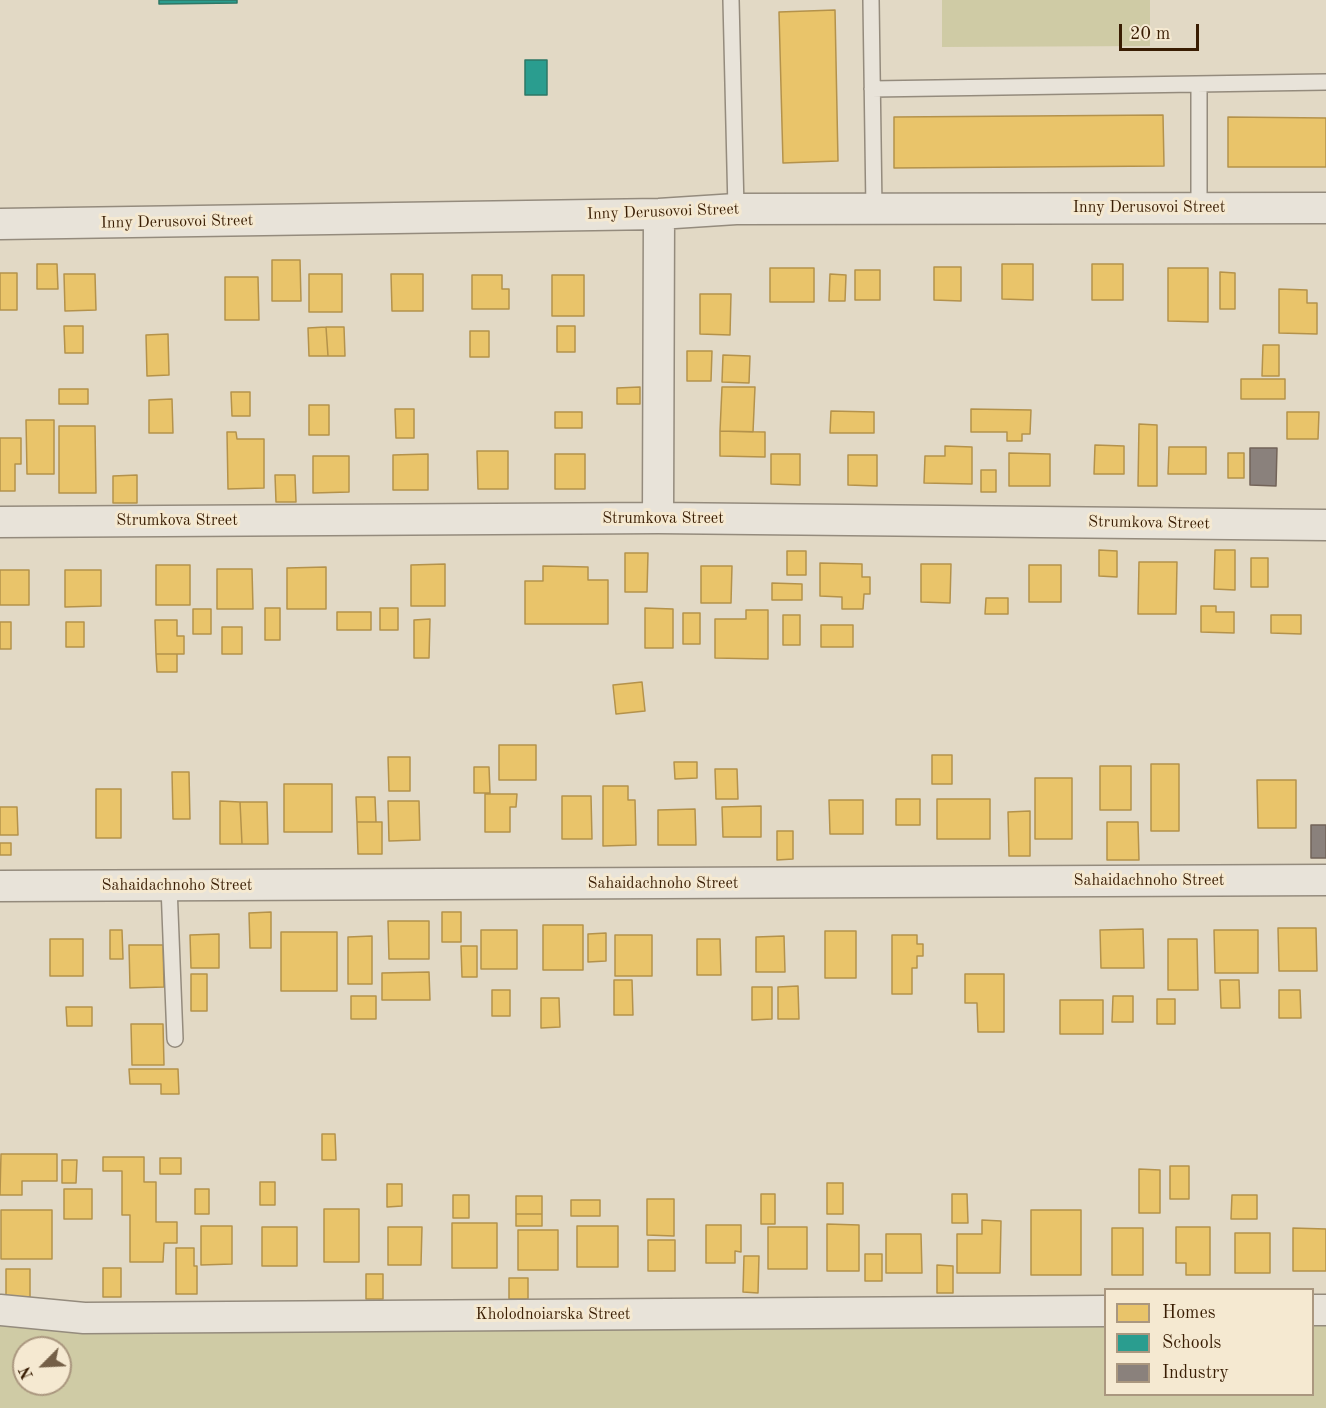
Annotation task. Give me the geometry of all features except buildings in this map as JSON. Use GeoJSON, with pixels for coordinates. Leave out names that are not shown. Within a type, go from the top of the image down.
{"type":"FeatureCollection","features":[{"type":"Feature","properties":{"kind":"street","name":"Inny Derusovoi Street"},"geometry":{"type":"LineString","coordinates":[[0,224],[659,214],[736,209],[1326,208]]}},
{"type":"Feature","properties":{"kind":"street"},"geometry":{"type":"LineString","coordinates":[[657,518],[659,214]]}},
{"type":"Feature","properties":{"kind":"street","name":"Strumkova Street"},"geometry":{"type":"LineString","coordinates":[[0,522],[657,518],[1326,525]]}},
{"type":"Feature","properties":{"kind":"street","name":"Sahaidachnoho Street"},"geometry":{"type":"LineString","coordinates":[[0,886],[1326,880]]}},
{"type":"Feature","properties":{"kind":"street","name":"Kholodnoiarska Street"},"geometry":{"type":"LineString","coordinates":[[0,1310],[84,1318],[1104,1311]]}},
{"type":"Feature","properties":{"kind":"lane"},"geometry":{"type":"LineString","coordinates":[[731,0],[736,209]]}},
{"type":"Feature","properties":{"kind":"lane"},"geometry":{"type":"LineString","coordinates":[[871,0],[874,208]]}},
{"type":"Feature","properties":{"kind":"lane"},"geometry":{"type":"LineString","coordinates":[[872,89],[1326,82]]}},
{"type":"Feature","properties":{"kind":"lane"},"geometry":{"type":"LineString","coordinates":[[1199,208],[1200,84]]}},
{"type":"Feature","properties":{"kind":"lane"},"geometry":{"type":"LineString","coordinates":[[169,886],[175,1039]]}},
{"type":"Feature","properties":{"kind":"shaded area"},"geometry":{"type":"Polygon","coordinates":[[[942,0],[1150,0],[1150,46],[942,47],[942,0]]]}},
{"type":"Feature","properties":{"kind":"shaded area"},"geometry":{"type":"Polygon","coordinates":[[[0,1310],[1104,1311],[1104,1396],[1314,1396],[1314,1310],[1326,1310],[1326,1408],[0,1408],[0,1310]]]}}]}
